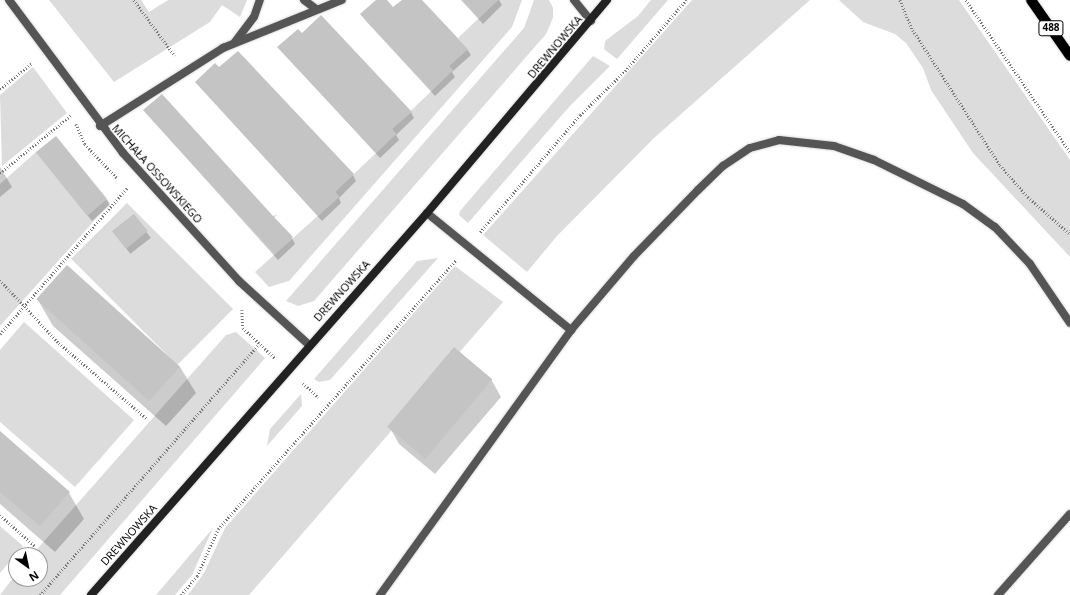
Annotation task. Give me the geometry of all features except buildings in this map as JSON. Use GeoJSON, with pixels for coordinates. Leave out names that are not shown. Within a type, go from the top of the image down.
{"type":"FeatureCollection","features":[{"type":"Feature","properties":{"kind":"main road","name":"DREWNOWSKA"},"geometry":{"type":"LineString","coordinates":[[91,595],[309,345],[427,213],[592,21],[607,0]]}},
{"type":"Feature","properties":{"kind":"main road","name":"488"},"geometry":{"type":"LineString","coordinates":[[1031,0],[1070,56]]}},
{"type":"Feature","properties":{"kind":"street","name":"MICHAŁA OSSOWSKIEGO"},"geometry":{"type":"LineString","coordinates":[[9,0],[100,126],[239,281],[309,345]]}},
{"type":"Feature","properties":{"kind":"street"},"geometry":{"type":"LineString","coordinates":[[235,43],[254,17],[260,0]]}},
{"type":"Feature","properties":{"kind":"street"},"geometry":{"type":"LineString","coordinates":[[304,0],[316,9]]}},
{"type":"Feature","properties":{"kind":"street"},"geometry":{"type":"LineString","coordinates":[[100,126],[186,71],[235,43],[316,9],[342,0]]}},
{"type":"Feature","properties":{"kind":"street"},"geometry":{"type":"LineString","coordinates":[[574,0],[592,21]]}},
{"type":"Feature","properties":{"kind":"street"},"geometry":{"type":"LineString","coordinates":[[380,595],[571,330],[634,256],[723,166],[750,148],[779,140],[812,142],[867,158],[964,204],[995,227],[1030,264],[1070,323]]}},
{"type":"Feature","properties":{"kind":"street"},"geometry":{"type":"LineString","coordinates":[[427,213],[571,330]]}},
{"type":"Feature","properties":{"kind":"street"},"geometry":{"type":"LineString","coordinates":[[998,595],[1070,514]]}},
{"type":"Feature","properties":{"kind":"path"},"geometry":{"type":"LineString","coordinates":[[134,0],[186,71]]}},
{"type":"Feature","properties":{"kind":"path"},"geometry":{"type":"LineString","coordinates":[[181,595],[199,572],[218,529],[467,247],[580,115],[625,71],[686,0]]}},
{"type":"Feature","properties":{"kind":"path"},"geometry":{"type":"LineString","coordinates":[[900,0],[913,30],[1000,165],[1028,196],[1070,234]]}},
{"type":"Feature","properties":{"kind":"path"},"geometry":{"type":"LineString","coordinates":[[966,0],[1070,152]]}},
{"type":"Feature","properties":{"kind":"path"},"geometry":{"type":"LineString","coordinates":[[0,89],[34,61]]}},
{"type":"Feature","properties":{"kind":"path"},"geometry":{"type":"LineString","coordinates":[[0,173],[72,114]]}},
{"type":"Feature","properties":{"kind":"path"},"geometry":{"type":"LineString","coordinates":[[0,334],[127,188]]}},
{"type":"Feature","properties":{"kind":"path"},"geometry":{"type":"LineString","coordinates":[[0,280],[22,308],[147,419]]}},
{"type":"Feature","properties":{"kind":"path"},"geometry":{"type":"LineString","coordinates":[[40,595],[260,344]]}},
{"type":"Feature","properties":{"kind":"path"},"geometry":{"type":"LineString","coordinates":[[0,515],[35,546]]}},
{"type":"Feature","properties":{"kind":"shaded area"},"geometry":{"type":"Polygon","coordinates":[[[49,0],[141,0],[149,12],[168,0],[247,0],[240,17],[222,5],[210,22],[114,82],[49,0]]]}},
{"type":"Feature","properties":{"kind":"shaded area"},"geometry":{"type":"Polygon","coordinates":[[[498,0],[522,0],[512,27],[289,281],[269,287],[255,272],[339,197],[335,192],[396,134],[392,129],[452,71],[449,66],[468,49],[458,38],[498,0]]]}},
{"type":"Feature","properties":{"kind":"shaded area"},"geometry":{"type":"Polygon","coordinates":[[[534,0],[549,0],[553,8],[553,18],[546,34],[314,301],[298,306],[286,301],[524,28],[534,0]]]}},
{"type":"Feature","properties":{"kind":"shaded area"},"geometry":{"type":"Polygon","coordinates":[[[651,0],[668,0],[617,59],[604,49],[605,41],[638,16],[651,0]]]}},
{"type":"Feature","properties":{"kind":"shaded area"},"geometry":{"type":"Polygon","coordinates":[[[692,0],[810,0],[654,138],[557,236],[527,272],[483,235],[692,0]]]}},
{"type":"Feature","properties":{"kind":"shaded area"},"geometry":{"type":"Polygon","coordinates":[[[839,0],[959,0],[1070,160],[1070,257],[973,153],[931,90],[923,68],[906,43],[895,34],[863,22],[839,0]]]}},
{"type":"Feature","properties":{"kind":"shaded area"},"geometry":{"type":"Polygon","coordinates":[[[593,56],[610,66],[569,107],[468,223],[459,215],[460,211],[593,56]]]}},
{"type":"Feature","properties":{"kind":"shaded area"},"geometry":{"type":"Polygon","coordinates":[[[33,67],[67,113],[2,166],[0,95],[33,67]]]}},
{"type":"Feature","properties":{"kind":"shaded area"},"geometry":{"type":"Polygon","coordinates":[[[36,152],[88,215],[107,199],[110,203],[0,326],[0,184],[36,152]]]}},
{"type":"Feature","properties":{"kind":"shaded area"},"geometry":{"type":"Polygon","coordinates":[[[127,203],[233,309],[177,365],[71,259],[127,203]]]}},
{"type":"Feature","properties":{"kind":"shaded area"},"geometry":{"type":"Polygon","coordinates":[[[438,258],[330,380],[319,382],[314,379],[417,261],[438,258]]]}},
{"type":"Feature","properties":{"kind":"shaded area"},"geometry":{"type":"Polygon","coordinates":[[[455,266],[503,302],[249,595],[188,595],[204,573],[225,528],[455,266]]]}},
{"type":"Feature","properties":{"kind":"shaded area"},"geometry":{"type":"Polygon","coordinates":[[[24,322],[134,420],[75,487],[0,422],[0,350],[24,322]]]}},
{"type":"Feature","properties":{"kind":"shaded area"},"geometry":{"type":"Polygon","coordinates":[[[236,332],[265,358],[60,595],[0,595],[8,584],[8,587],[48,587],[48,547],[39,547],[226,335],[236,332]]]}},
{"type":"Feature","properties":{"kind":"shaded area"},"geometry":{"type":"Polygon","coordinates":[[[301,394],[302,406],[267,446],[270,429],[301,394]]]}},
{"type":"Feature","properties":{"kind":"shaded area"},"geometry":{"type":"Polygon","coordinates":[[[0,526],[23,546],[8,547],[8,564],[0,573],[0,526]]]}},
{"type":"Feature","properties":{"kind":"shaded area"},"geometry":{"type":"Polygon","coordinates":[[[213,528],[192,575],[175,595],[156,595],[213,528]]]}}]}
